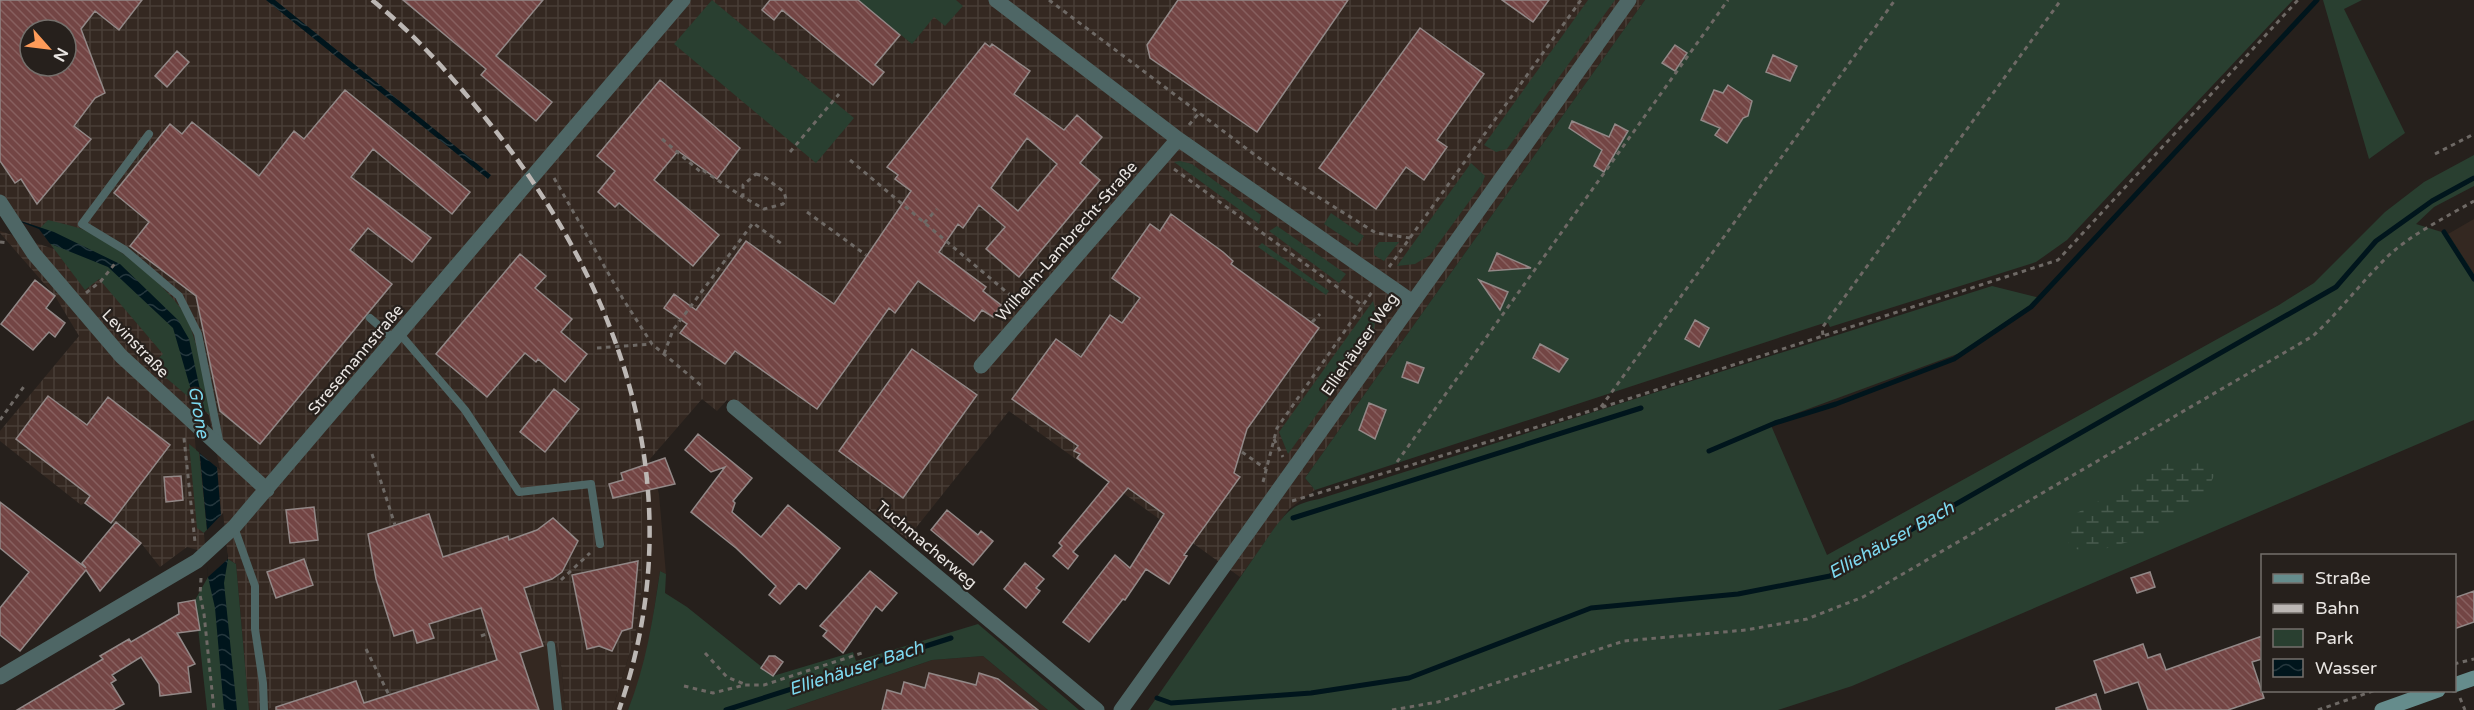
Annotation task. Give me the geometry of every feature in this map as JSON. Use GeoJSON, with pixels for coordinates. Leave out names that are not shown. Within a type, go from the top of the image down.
{"type":"FeatureCollection","features":[{"type":"Feature","properties":{"kind":"street","name":"Stresemannstraße"},"geometry":{"type":"LineString","coordinates":[[0,677],[201,557],[230,531],[398,337],[683,0]]}},
{"type":"Feature","properties":{"kind":"street"},"geometry":{"type":"LineString","coordinates":[[996,0],[1178,139],[1411,301]]}},
{"type":"Feature","properties":{"kind":"street","name":"Elliehäuser Weg"},"geometry":{"type":"LineString","coordinates":[[1121,710],[1411,301],[1629,0]]}},
{"type":"Feature","properties":{"kind":"street","name":"Wilhelm-Lambrecht-Straße"},"geometry":{"type":"LineString","coordinates":[[981,366],[1178,139]]}},
{"type":"Feature","properties":{"kind":"street","name":"Levinstraße"},"geometry":{"type":"LineString","coordinates":[[0,202],[34,254],[121,356],[267,490]]}},
{"type":"Feature","properties":{"kind":"street","name":"Tuchmacherweg"},"geometry":{"type":"LineString","coordinates":[[734,407],[1097,710]]}},
{"type":"Feature","properties":{"kind":"street"},"geometry":{"type":"LineString","coordinates":[[2456,684],[2474,678]]}},
{"type":"Feature","properties":{"kind":"street"},"geometry":{"type":"LineString","coordinates":[[2382,710],[2432,692]]}},
{"type":"Feature","properties":{"kind":"lane"},"geometry":{"type":"LineString","coordinates":[[149,134],[82,224],[125,250],[179,296],[198,334],[218,446]]}},
{"type":"Feature","properties":{"kind":"lane"},"geometry":{"type":"LineString","coordinates":[[370,318],[398,337],[465,410],[519,492],[591,484],[600,544]]}},
{"type":"Feature","properties":{"kind":"lane"},"geometry":{"type":"LineString","coordinates":[[230,531],[255,586],[255,629],[263,683],[264,710]]}},
{"type":"Feature","properties":{"kind":"lane"},"geometry":{"type":"LineString","coordinates":[[551,645],[558,710]]}},
{"type":"Feature","properties":{"kind":"path"},"geometry":{"type":"LineString","coordinates":[[1049,0],[1275,170],[1376,234],[1410,238]]}},
{"type":"Feature","properties":{"kind":"path"},"geometry":{"type":"LineString","coordinates":[[1274,438],[1277,428],[1380,279],[1581,0]]}},
{"type":"Feature","properties":{"kind":"path"},"geometry":{"type":"LineString","coordinates":[[1397,462],[1728,0]]}},
{"type":"Feature","properties":{"kind":"path"},"geometry":{"type":"LineString","coordinates":[[1599,408],[1895,0]]}},
{"type":"Feature","properties":{"kind":"path"},"geometry":{"type":"LineString","coordinates":[[1823,335],[1822,328],[2061,0]]}},
{"type":"Feature","properties":{"kind":"path"},"geometry":{"type":"LineString","coordinates":[[1284,503],[1599,408],[2058,260],[2298,0]]}},
{"type":"Feature","properties":{"kind":"path"},"geometry":{"type":"LineString","coordinates":[[790,152],[839,94]]}},
{"type":"Feature","properties":{"kind":"path"},"geometry":{"type":"LineString","coordinates":[[2436,154],[2474,134]]}},
{"type":"Feature","properties":{"kind":"path"},"geometry":{"type":"LineString","coordinates":[[662,139],[702,173],[704,171],[744,197],[764,209],[783,204],[786,199],[782,190],[756,174],[742,185],[744,197]]}},
{"type":"Feature","properties":{"kind":"path"},"geometry":{"type":"LineString","coordinates":[[1160,159],[1362,305]]}},
{"type":"Feature","properties":{"kind":"path"},"geometry":{"type":"LineString","coordinates":[[850,160],[1029,311]]}},
{"type":"Feature","properties":{"kind":"path"},"geometry":{"type":"LineString","coordinates":[[545,163],[652,344],[703,387]]}},
{"type":"Feature","properties":{"kind":"path"},"geometry":{"type":"LineString","coordinates":[[1392,710],[1438,702],[1624,641],[1746,630],[1807,620],[1863,597],[2313,336],[2339,312],[2386,257],[2442,219],[2474,201]]}},
{"type":"Feature","properties":{"kind":"path"},"geometry":{"type":"LineString","coordinates":[[924,223],[937,209]]}},
{"type":"Feature","properties":{"kind":"path"},"geometry":{"type":"LineString","coordinates":[[807,212],[866,255]]}},
{"type":"Feature","properties":{"kind":"path"},"geometry":{"type":"LineString","coordinates":[[664,354],[673,330],[753,223],[782,244]]}},
{"type":"Feature","properties":{"kind":"path"},"geometry":{"type":"LineString","coordinates":[[101,280],[125,250]]}},
{"type":"Feature","properties":{"kind":"path"},"geometry":{"type":"LineString","coordinates":[[1312,322],[1320,314]]}},
{"type":"Feature","properties":{"kind":"path"},"geometry":{"type":"LineString","coordinates":[[597,348],[652,344]]}},
{"type":"Feature","properties":{"kind":"path"},"geometry":{"type":"LineString","coordinates":[[0,420],[25,385]]}},
{"type":"Feature","properties":{"kind":"path"},"geometry":{"type":"LineString","coordinates":[[184,416],[201,557],[214,710]]}},
{"type":"Feature","properties":{"kind":"path"},"geometry":{"type":"LineString","coordinates":[[1242,452],[1266,469]]}},
{"type":"Feature","properties":{"kind":"path"},"geometry":{"type":"LineString","coordinates":[[372,454],[395,525]]}},
{"type":"Feature","properties":{"kind":"path"},"geometry":{"type":"LineString","coordinates":[[561,580],[600,544]]}},
{"type":"Feature","properties":{"kind":"path"},"geometry":{"type":"LineString","coordinates":[[482,636],[489,633]]}},
{"type":"Feature","properties":{"kind":"path"},"geometry":{"type":"LineString","coordinates":[[366,649],[389,695]]}},
{"type":"Feature","properties":{"kind":"path"},"geometry":{"type":"LineString","coordinates":[[705,653],[727,677],[745,685]]}},
{"type":"Feature","properties":{"kind":"path"},"geometry":{"type":"LineString","coordinates":[[684,686],[713,693],[745,685],[764,685],[862,653]]}},
{"type":"Feature","properties":{"kind":"path"},"geometry":{"type":"LineString","coordinates":[[2456,664],[2474,659]]}},
{"type":"Feature","properties":{"kind":"path"},"geometry":{"type":"LineString","coordinates":[[2318,710],[2370,692]]}},
{"type":"Feature","properties":{"kind":"shaded area"},"geometry":{"type":"Polygon","coordinates":[[[0,0],[1645,0],[1305,478],[1315,490],[1289,509],[1240,577],[1009,411],[907,539],[772,430],[727,400],[717,411],[702,399],[650,459],[637,468],[642,496],[642,587],[635,636],[612,710],[565,710],[562,670],[557,646],[551,645],[364,703],[356,681],[265,710],[249,710],[236,564],[228,559],[187,547],[160,567],[141,543],[120,525],[111,523],[85,503],[81,505],[0,441],[0,431],[79,336],[55,296],[0,233],[0,0]]]}},
{"type":"Feature","properties":{"kind":"shaded area"},"geometry":{"type":"Polygon","coordinates":[[[2474,219],[2474,274],[2448,234],[2474,219]]]}},
{"type":"Feature","properties":{"kind":"shaded area"},"geometry":{"type":"Polygon","coordinates":[[[650,459],[659,494],[666,574],[660,571],[650,637],[640,680],[628,710],[612,710],[635,636],[642,587],[642,496],[637,468],[650,459]]]}},
{"type":"Feature","properties":{"kind":"shaded area"},"geometry":{"type":"Polygon","coordinates":[[[551,645],[557,646],[562,670],[565,710],[265,710],[356,681],[363,703],[551,645]]]}},
{"type":"Feature","properties":{"kind":"shaded area"},"geometry":{"type":"Polygon","coordinates":[[[983,656],[1048,710],[786,710],[932,660],[983,656]]]}},
{"type":"Feature","properties":{"kind":"green space"},"geometry":{"type":"Polygon","coordinates":[[[712,0],[854,118],[816,163],[674,44],[712,0]]]}},
{"type":"Feature","properties":{"kind":"green space"},"geometry":{"type":"Polygon","coordinates":[[[858,0],[956,0],[963,6],[945,26],[934,17],[912,44],[858,0]]]}},
{"type":"Feature","properties":{"kind":"green space"},"geometry":{"type":"Polygon","coordinates":[[[1588,0],[1615,0],[1507,149],[1496,152],[1484,145],[1588,0]]]}},
{"type":"Feature","properties":{"kind":"green space"},"geometry":{"type":"Polygon","coordinates":[[[1645,0],[2293,0],[2067,240],[2036,262],[1830,327],[1828,323],[1821,324],[1315,490],[1305,478],[1645,0]]]}},
{"type":"Feature","properties":{"kind":"green space"},"geometry":{"type":"Polygon","coordinates":[[[2323,0],[2362,0],[2344,9],[2405,133],[2369,159],[2323,0]]]}},
{"type":"Feature","properties":{"kind":"green space"},"geometry":{"type":"Polygon","coordinates":[[[2474,155],[2474,186],[2434,207],[2416,224],[2448,234],[2474,274],[2474,420],[1852,686],[1778,710],[1148,710],[1273,530],[1288,512],[1298,505],[1992,286],[2040,298],[1960,353],[1770,423],[1827,555],[2279,305],[2314,283],[2385,212],[2424,182],[2474,155]]]}},
{"type":"Feature","properties":{"kind":"green space"},"geometry":{"type":"Polygon","coordinates":[[[1174,162],[1192,164],[1261,215],[1259,224],[1174,162]]]}},
{"type":"Feature","properties":{"kind":"green space"},"geometry":{"type":"Polygon","coordinates":[[[1471,163],[1485,176],[1482,184],[1430,255],[1415,264],[1397,266],[1471,163]]]}},
{"type":"Feature","properties":{"kind":"green space"},"geometry":{"type":"Polygon","coordinates":[[[1331,213],[1364,236],[1357,246],[1324,224],[1331,213]]]}},
{"type":"Feature","properties":{"kind":"green space"},"geometry":{"type":"Polygon","coordinates":[[[48,220],[79,228],[124,254],[155,280],[180,307],[187,319],[198,354],[211,416],[151,365],[163,354],[99,279],[85,290],[39,229],[48,220]]]}},
{"type":"Feature","properties":{"kind":"green space"},"geometry":{"type":"Polygon","coordinates":[[[1277,226],[1346,274],[1339,283],[1269,231],[1277,226]]]}},
{"type":"Feature","properties":{"kind":"green space"},"geometry":{"type":"Polygon","coordinates":[[[1379,242],[1399,242],[1384,261],[1374,255],[1374,249],[1379,242]]]}},
{"type":"Feature","properties":{"kind":"green space"},"geometry":{"type":"Polygon","coordinates":[[[1262,243],[1329,291],[1326,295],[1258,247],[1262,243]]]}},
{"type":"Feature","properties":{"kind":"green space"},"geometry":{"type":"Polygon","coordinates":[[[1373,301],[1375,322],[1369,342],[1288,454],[1279,432],[1373,301]]]}},
{"type":"Feature","properties":{"kind":"green space"},"geometry":{"type":"Polygon","coordinates":[[[189,444],[199,452],[207,530],[204,533],[197,528],[189,444]]]}},
{"type":"Feature","properties":{"kind":"green space"},"geometry":{"type":"Polygon","coordinates":[[[2199,461],[2211,466],[2214,476],[2206,492],[2188,508],[2138,539],[2094,552],[2070,548],[2066,531],[2075,514],[2171,462],[2199,461]]]}},
{"type":"Feature","properties":{"kind":"green space"},"geometry":{"type":"Polygon","coordinates":[[[228,559],[236,564],[249,710],[207,710],[195,600],[208,577],[228,559]]]}},
{"type":"Feature","properties":{"kind":"green space"},"geometry":{"type":"Polygon","coordinates":[[[660,571],[666,574],[665,593],[687,607],[773,676],[853,652],[856,661],[978,624],[1079,710],[1048,710],[983,656],[932,660],[786,710],[628,710],[644,659],[660,571]]]}},
{"type":"Feature","properties":{"kind":"water"},"geometry":{"type":"Polygon","coordinates":[[[266,0],[275,0],[491,175],[488,179],[266,0]]]}},
{"type":"Feature","properties":{"kind":"water","name":"Grone"},"geometry":{"type":"Polygon","coordinates":[[[0,214],[54,232],[120,264],[178,320],[189,339],[217,467],[228,559],[224,583],[237,710],[224,710],[215,608],[208,577],[207,530],[195,404],[173,328],[108,267],[51,244],[0,228],[0,214]]]}},
{"type":"Feature","properties":{"kind":"pier"},"geometry":{"type":"Polygon","coordinates":[[[0,214],[39,229],[54,249],[0,231],[0,214]]]}},
{"type":"Feature","properties":{"kind":"pier"},"geometry":{"type":"Polygon","coordinates":[[[191,401],[209,415],[220,470],[196,450],[191,401]]]}},
{"type":"Feature","properties":{"kind":"pier"},"geometry":{"type":"Polygon","coordinates":[[[223,513],[228,559],[208,577],[204,533],[223,513]]]}},
{"type":"Feature","properties":{"kind":"building"},"geometry":{"type":"Polygon","coordinates":[[[0,0],[142,0],[119,30],[95,11],[81,29],[105,93],[95,98],[74,126],[91,139],[37,204],[21,179],[15,183],[0,161],[0,0]]]}},
{"type":"Feature","properties":{"kind":"building"},"geometry":{"type":"Polygon","coordinates":[[[403,0],[543,0],[496,56],[552,102],[536,121],[481,75],[486,69],[403,0]]]}},
{"type":"Feature","properties":{"kind":"building"},"geometry":{"type":"Polygon","coordinates":[[[770,0],[858,0],[900,35],[875,65],[884,72],[873,85],[782,10],[774,20],[762,10],[770,0]]]}},
{"type":"Feature","properties":{"kind":"building"},"geometry":{"type":"Polygon","coordinates":[[[1178,0],[1348,0],[1257,132],[1150,58],[1147,45],[1178,0]]]}},
{"type":"Feature","properties":{"kind":"building"},"geometry":{"type":"Polygon","coordinates":[[[1502,0],[1549,0],[1533,22],[1502,0]]]}},
{"type":"Feature","properties":{"kind":"building"},"geometry":{"type":"Polygon","coordinates":[[[1420,28],[1484,74],[1437,140],[1447,147],[1424,180],[1406,167],[1376,209],[1319,168],[1420,28]]]}},
{"type":"Feature","properties":{"kind":"building"},"geometry":{"type":"Polygon","coordinates":[[[985,43],[990,47],[992,44],[1030,71],[1014,94],[1064,130],[1077,115],[1102,137],[1080,163],[1100,180],[1019,277],[986,249],[1005,227],[979,205],[963,228],[958,224],[939,252],[986,287],[983,291],[1001,305],[993,317],[982,310],[974,321],[918,281],[895,313],[889,308],[817,409],[735,351],[725,364],[680,333],[687,324],[664,308],[674,294],[696,310],[746,241],[834,304],[911,191],[895,179],[898,175],[887,167],[985,43]],[[1027,138],[991,188],[1018,211],[1057,164],[1027,138]]]}},
{"type":"Feature","properties":{"kind":"building"},"geometry":{"type":"Polygon","coordinates":[[[1675,45],[1687,53],[1675,71],[1662,63],[1675,45]]]}},
{"type":"Feature","properties":{"kind":"building"},"geometry":{"type":"Polygon","coordinates":[[[177,51],[189,62],[167,87],[155,76],[177,51]]]}},
{"type":"Feature","properties":{"kind":"building"},"geometry":{"type":"Polygon","coordinates":[[[1773,55],[1797,66],[1790,81],[1766,72],[1773,55]]]}},
{"type":"Feature","properties":{"kind":"building"},"geometry":{"type":"Polygon","coordinates":[[[660,80],[740,148],[717,179],[678,151],[654,180],[719,235],[693,266],[619,203],[615,207],[598,192],[615,171],[597,156],[660,80]]]}},
{"type":"Feature","properties":{"kind":"building"},"geometry":{"type":"Polygon","coordinates":[[[1728,85],[1752,101],[1748,116],[1743,118],[1727,143],[1715,135],[1720,128],[1701,120],[1714,90],[1723,93],[1728,85]]]}},
{"type":"Feature","properties":{"kind":"building"},"geometry":{"type":"Polygon","coordinates":[[[345,90],[470,192],[452,214],[373,149],[351,177],[431,238],[412,262],[368,228],[350,250],[392,284],[260,444],[220,411],[196,296],[130,246],[149,222],[114,193],[170,124],[182,134],[192,122],[259,176],[294,131],[304,139],[345,90]]]}},
{"type":"Feature","properties":{"kind":"building"},"geometry":{"type":"Polygon","coordinates":[[[1572,121],[1609,137],[1615,124],[1628,131],[1604,172],[1594,166],[1602,150],[1569,128],[1572,121]]]}},
{"type":"Feature","properties":{"kind":"building"},"geometry":{"type":"Polygon","coordinates":[[[1171,214],[1223,252],[1233,261],[1231,264],[1319,328],[1247,429],[1234,473],[1240,477],[1184,555],[1187,556],[1169,584],[1146,569],[1125,600],[1123,599],[1089,642],[1063,622],[1115,555],[1130,568],[1164,514],[1128,488],[1073,552],[1078,556],[1068,569],[1053,556],[1062,546],[1059,543],[1109,482],[1077,458],[1080,454],[1074,451],[1078,446],[1012,399],[1056,339],[1081,357],[1110,315],[1122,323],[1140,298],[1112,278],[1150,224],[1160,231],[1171,214]]]}},
{"type":"Feature","properties":{"kind":"building"},"geometry":{"type":"Polygon","coordinates":[[[1497,253],[1531,268],[1489,271],[1497,253]]]}},
{"type":"Feature","properties":{"kind":"building"},"geometry":{"type":"Polygon","coordinates":[[[520,254],[546,276],[535,288],[572,319],[561,332],[587,354],[565,382],[538,359],[536,362],[525,353],[487,397],[436,354],[520,254]]]}},
{"type":"Feature","properties":{"kind":"building"},"geometry":{"type":"Polygon","coordinates":[[[35,280],[55,296],[46,308],[65,323],[55,337],[49,332],[33,350],[1,324],[35,280]]]}},
{"type":"Feature","properties":{"kind":"building"},"geometry":{"type":"Polygon","coordinates":[[[1479,280],[1508,292],[1500,310],[1479,280]]]}},
{"type":"Feature","properties":{"kind":"building"},"geometry":{"type":"Polygon","coordinates":[[[1695,320],[1709,328],[1699,347],[1685,339],[1695,320]]]}},
{"type":"Feature","properties":{"kind":"building"},"geometry":{"type":"Polygon","coordinates":[[[1540,344],[1568,359],[1559,372],[1533,358],[1540,344]]]}},
{"type":"Feature","properties":{"kind":"building"},"geometry":{"type":"Polygon","coordinates":[[[912,349],[977,395],[903,498],[839,451],[912,349]]]}},
{"type":"Feature","properties":{"kind":"building"},"geometry":{"type":"Polygon","coordinates":[[[1407,362],[1424,368],[1418,383],[1402,377],[1407,362]]]}},
{"type":"Feature","properties":{"kind":"building"},"geometry":{"type":"Polygon","coordinates":[[[554,389],[579,409],[545,452],[520,432],[554,389]]]}},
{"type":"Feature","properties":{"kind":"building"},"geometry":{"type":"Polygon","coordinates":[[[48,396],[87,425],[108,397],[170,445],[111,523],[85,503],[90,496],[16,439],[48,396]]]}},
{"type":"Feature","properties":{"kind":"building"},"geometry":{"type":"Polygon","coordinates":[[[1369,403],[1386,410],[1375,439],[1359,430],[1369,403]]]}},
{"type":"Feature","properties":{"kind":"building"},"geometry":{"type":"Polygon","coordinates":[[[698,434],[752,478],[733,501],[735,503],[732,512],[761,537],[788,505],[840,548],[806,589],[799,583],[780,604],[769,595],[776,586],[736,548],[691,512],[725,467],[711,472],[685,450],[698,434]]]}},
{"type":"Feature","properties":{"kind":"building"},"geometry":{"type":"Polygon","coordinates":[[[665,458],[675,484],[613,498],[609,484],[623,480],[621,473],[665,458]]]}},
{"type":"Feature","properties":{"kind":"building"},"geometry":{"type":"Polygon","coordinates":[[[181,476],[183,500],[166,502],[164,477],[181,476]]]}},
{"type":"Feature","properties":{"kind":"building"},"geometry":{"type":"Polygon","coordinates":[[[0,502],[86,568],[82,563],[116,522],[141,543],[100,591],[86,570],[20,651],[0,635],[0,608],[29,572],[0,548],[0,502]]]}},
{"type":"Feature","properties":{"kind":"building"},"geometry":{"type":"Polygon","coordinates":[[[314,507],[318,540],[290,543],[286,510],[314,507]]]}},
{"type":"Feature","properties":{"kind":"building"},"geometry":{"type":"Polygon","coordinates":[[[947,510],[978,535],[981,531],[993,541],[973,565],[931,530],[947,510]]]}},
{"type":"Feature","properties":{"kind":"building"},"geometry":{"type":"Polygon","coordinates":[[[429,514],[443,557],[508,536],[509,540],[537,530],[553,518],[578,541],[562,572],[552,579],[524,588],[543,646],[520,653],[539,710],[276,710],[276,707],[356,681],[364,703],[497,660],[481,608],[429,624],[434,638],[417,643],[413,630],[394,636],[376,579],[368,534],[429,514]]]}},
{"type":"Feature","properties":{"kind":"building"},"geometry":{"type":"Polygon","coordinates":[[[304,559],[313,585],[276,598],[267,572],[304,559]]]}},
{"type":"Feature","properties":{"kind":"building"},"geometry":{"type":"Polygon","coordinates":[[[638,561],[632,628],[622,631],[612,651],[599,646],[587,649],[572,575],[638,561]]]}},
{"type":"Feature","properties":{"kind":"building"},"geometry":{"type":"Polygon","coordinates":[[[1025,563],[1044,579],[1036,588],[1040,591],[1026,608],[1004,589],[1025,563]]]}},
{"type":"Feature","properties":{"kind":"building"},"geometry":{"type":"Polygon","coordinates":[[[870,571],[897,593],[882,611],[876,606],[843,653],[823,636],[827,631],[820,626],[870,571]]]}},
{"type":"Feature","properties":{"kind":"building"},"geometry":{"type":"Polygon","coordinates":[[[2150,572],[2155,587],[2137,593],[2131,578],[2150,572]]]}},
{"type":"Feature","properties":{"kind":"building"},"geometry":{"type":"Polygon","coordinates":[[[2474,591],[2474,622],[2456,628],[2456,597],[2474,591]]]}},
{"type":"Feature","properties":{"kind":"building"},"geometry":{"type":"Polygon","coordinates":[[[195,600],[200,630],[177,633],[195,664],[188,667],[191,692],[160,696],[159,684],[141,657],[112,675],[116,680],[111,683],[124,704],[113,710],[17,710],[103,659],[100,656],[129,639],[131,642],[179,614],[178,603],[195,600]]]}},
{"type":"Feature","properties":{"kind":"building"},"geometry":{"type":"Polygon","coordinates":[[[2261,636],[2261,659],[2252,662],[2264,698],[2228,710],[2148,710],[2138,682],[2105,693],[2094,661],[2143,644],[2148,658],[2160,654],[2166,670],[2261,636]]]}},
{"type":"Feature","properties":{"kind":"building"},"geometry":{"type":"Polygon","coordinates":[[[769,656],[775,656],[783,662],[773,676],[761,668],[769,656]]]}},
{"type":"Feature","properties":{"kind":"building"},"geometry":{"type":"Polygon","coordinates":[[[929,673],[976,685],[979,673],[998,679],[1038,710],[882,710],[887,690],[901,694],[904,682],[925,688],[929,673]]]}},
{"type":"Feature","properties":{"kind":"building"},"geometry":{"type":"Polygon","coordinates":[[[2096,694],[2101,710],[2056,710],[2056,708],[2096,694]]]}},
{"type":"Feature","properties":{"kind":"waterway"},"geometry":{"type":"LineString","coordinates":[[1709,451],[1775,423],[1836,404],[1954,359],[2031,307],[2317,0]]}},
{"type":"Feature","properties":{"kind":"waterway","name":"Elliehäuser Bach"},"geometry":{"type":"LineString","coordinates":[[1157,698],[1171,703],[1311,693],[1409,678],[1591,608],[1738,594],[1830,576],[2336,287],[2376,241],[2432,201],[2474,178]]}},
{"type":"Feature","properties":{"kind":"waterway"},"geometry":{"type":"LineString","coordinates":[[2444,232],[2474,279]]}},
{"type":"Feature","properties":{"kind":"waterway"},"geometry":{"type":"LineString","coordinates":[[1293,518],[1641,408]]}},
{"type":"Feature","properties":{"kind":"waterway","name":"Elliehäuser Bach"},"geometry":{"type":"LineString","coordinates":[[726,710],[951,638]]}},
{"type":"Feature","properties":{"kind":"railway"},"geometry":{"type":"LineString","coordinates":[[372,0],[420,44],[491,125],[538,190],[578,258],[610,328],[633,401],[647,476],[649,553],[640,631],[619,710]]}}]}
